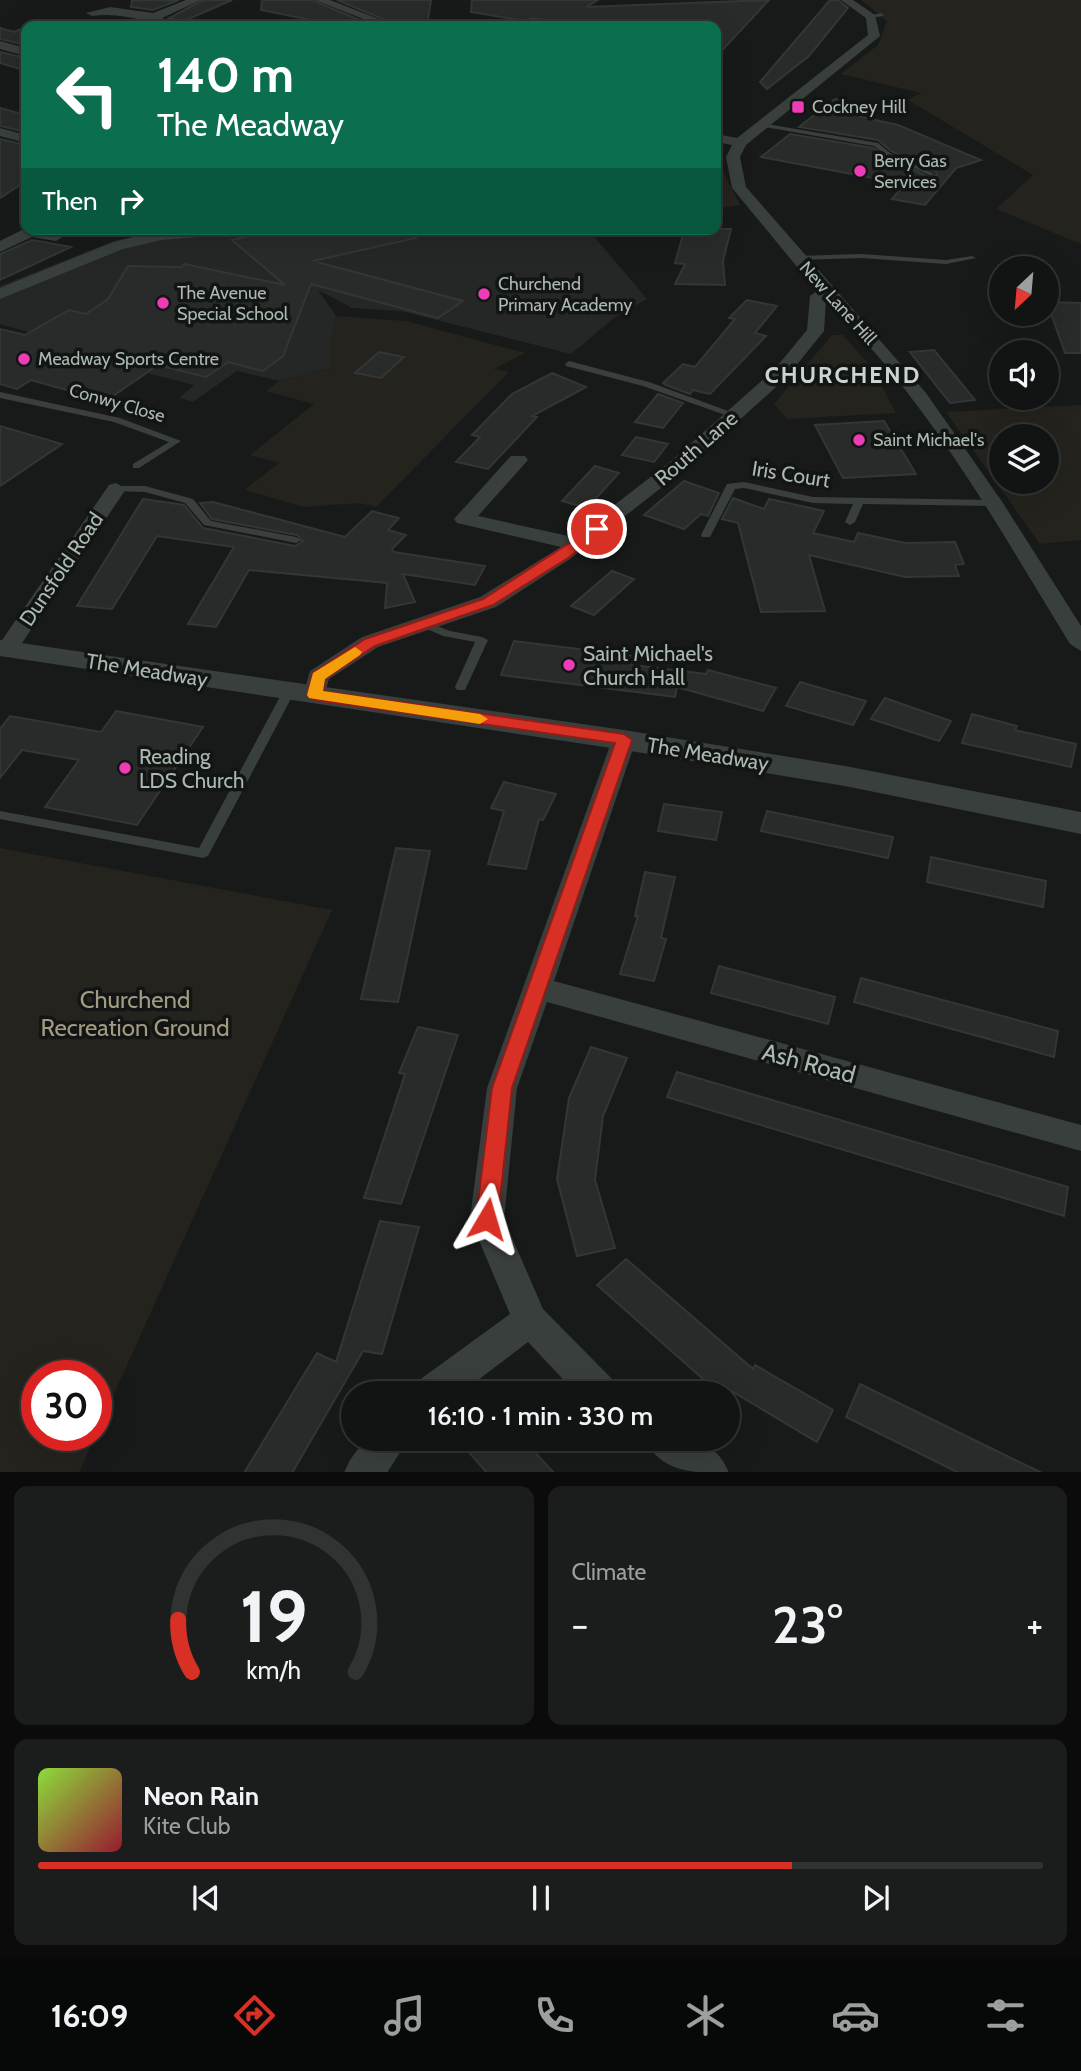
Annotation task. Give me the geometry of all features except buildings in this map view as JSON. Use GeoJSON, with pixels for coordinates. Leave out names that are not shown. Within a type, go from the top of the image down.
{"type":"FeatureCollection","features":[{"type":"Feature","properties":{"kind":"street"},"geometry":{"type":"LineString","coordinates":[[154,17],[196,0]]}},
{"type":"Feature","properties":{"kind":"street"},"geometry":{"type":"LineString","coordinates":[[320,0],[377,21]]}},
{"type":"Feature","properties":{"kind":"street"},"geometry":{"type":"LineString","coordinates":[[721,139],[740,143],[868,43],[875,29],[869,16],[846,0]]}},
{"type":"Feature","properties":{"kind":"street"},"geometry":{"type":"LineString","coordinates":[[92,13],[110,10],[154,17],[160,21]]}},
{"type":"Feature","properties":{"kind":"street"},"geometry":{"type":"LineString","coordinates":[[0,45],[21,51]]}},
{"type":"Feature","properties":{"kind":"street"},"geometry":{"type":"LineString","coordinates":[[0,132],[21,138]]}},
{"type":"Feature","properties":{"kind":"street","name":"New Lane Hill"},"geometry":{"type":"LineString","coordinates":[[740,143],[733,157],[739,188],[827,293],[920,397],[993,503],[1081,644]]}},
{"type":"Feature","properties":{"kind":"street"},"geometry":{"type":"LineString","coordinates":[[0,247],[24,235]]}},
{"type":"Feature","properties":{"kind":"street"},"geometry":{"type":"LineString","coordinates":[[49,235],[55,236]]}},
{"type":"Feature","properties":{"kind":"street"},"geometry":{"type":"LineString","coordinates":[[0,293],[118,245],[162,235]]}},
{"type":"Feature","properties":{"kind":"street"},"geometry":{"type":"LineString","coordinates":[[827,293],[818,296],[828,329],[861,329]]}},
{"type":"Feature","properties":{"kind":"street","name":"Routh Lane"},"geometry":{"type":"LineString","coordinates":[[302,693],[318,677],[370,642],[488,602],[577,544],[677,466],[828,329]]}},
{"type":"Feature","properties":{"kind":"street"},"geometry":{"type":"LineString","coordinates":[[518,460],[464,519],[577,544]]}},
{"type":"Feature","properties":{"kind":"street","name":"Dunsfold Road"},"geometry":{"type":"LineString","coordinates":[[4,648],[116,489]]}},
{"type":"Feature","properties":{"kind":"street","name":"The Meadway"},"geometry":{"type":"LineString","coordinates":[[4,648],[624,740],[858,778],[1081,823]]}},
{"type":"Feature","properties":{"kind":"street"},"geometry":{"type":"LineString","coordinates":[[589,1381],[530,1320],[487,1219],[502,1088],[624,740]]}},
{"type":"Feature","properties":{"kind":"street","name":"Ash Road"},"geometry":{"type":"LineString","coordinates":[[538,988],[1081,1138]]}},
{"type":"Feature","properties":{"kind":"street"},"geometry":{"type":"LineString","coordinates":[[447,1381],[530,1320]]}},
{"type":"Feature","properties":{"kind":"street"},"geometry":{"type":"LineString","coordinates":[[363,1472],[380,1451]]}},
{"type":"Feature","properties":{"kind":"street"},"geometry":{"type":"LineString","coordinates":[[681,1451],[710,1472]]}},
{"type":"Feature","properties":{"kind":"lane"},"geometry":{"type":"LineString","coordinates":[[869,16],[882,15]]}},
{"type":"Feature","properties":{"kind":"lane"},"geometry":{"type":"LineString","coordinates":[[761,125],[876,145],[888,154],[931,174]]}},
{"type":"Feature","properties":{"kind":"lane"},"geometry":{"type":"LineString","coordinates":[[797,258],[861,256],[946,262],[972,258]]}},
{"type":"Feature","properties":{"kind":"lane"},"geometry":{"type":"LineString","coordinates":[[569,364],[646,384],[734,415]]}},
{"type":"Feature","properties":{"kind":"lane","name":"Conwy Close"},"geometry":{"type":"LineString","coordinates":[[0,394],[117,420],[177,441],[136,466]]}},
{"type":"Feature","properties":{"kind":"lane","name":"Iris Court"},"geometry":{"type":"LineString","coordinates":[[706,535],[731,486],[744,485],[813,500],[993,503]]}},
{"type":"Feature","properties":{"kind":"lane"},"geometry":{"type":"LineString","coordinates":[[116,489],[145,489],[189,500],[208,523],[296,540]]}},
{"type":"Feature","properties":{"kind":"lane"},"geometry":{"type":"LineString","coordinates":[[850,522],[859,501]]}},
{"type":"Feature","properties":{"kind":"lane"},"geometry":{"type":"LineString","coordinates":[[422,623],[447,634],[482,640],[461,687]]}},
{"type":"Feature","properties":{"kind":"lane"},"geometry":{"type":"LineString","coordinates":[[0,815],[203,853],[302,693]]}},
{"type":"Feature","properties":{"kind":"shaded area"},"geometry":{"type":"Polygon","coordinates":[[[144,235],[593,235],[647,299],[614,318],[571,354],[401,311],[352,308],[318,290],[336,316],[331,344],[331,368],[279,381],[237,371],[193,402],[179,398],[194,385],[147,373],[165,361],[63,342],[0,324],[0,286],[114,241],[144,235]]]}},
{"type":"Feature","properties":{"kind":"green space"},"geometry":{"type":"Polygon","coordinates":[[[861,0],[1081,0],[1081,244],[996,209],[1033,175],[908,100],[921,93],[841,74],[878,45],[887,21],[861,0]]]}},
{"type":"Feature","properties":{"kind":"green space"},"geometry":{"type":"Polygon","coordinates":[[[721,168],[740,205],[721,208],[721,168]]]}},
{"type":"Feature","properties":{"kind":"green space"},"geometry":{"type":"Polygon","coordinates":[[[336,316],[406,321],[525,353],[494,369],[509,372],[376,507],[359,503],[304,507],[244,490],[279,463],[250,455],[314,404],[266,391],[279,381],[331,368],[331,344],[336,316]]]}},
{"type":"Feature","properties":{"kind":"green space"},"geometry":{"type":"Polygon","coordinates":[[[832,335],[843,335],[873,369],[896,413],[787,419],[774,404],[832,335]]]}},
{"type":"Feature","properties":{"kind":"green space"},"geometry":{"type":"Polygon","coordinates":[[[1081,405],[1081,540],[1040,544],[1004,494],[1059,494],[1059,424],[989,424],[989,472],[946,412],[1059,410],[1059,406],[1081,405]]]}},
{"type":"Feature","properties":{"kind":"green space","name":"Churchend Recreation Ground"},"geometry":{"type":"Polygon","coordinates":[[[0,848],[332,910],[112,1398],[112,1360],[21,1360],[21,1451],[89,1451],[79,1472],[0,1472],[0,848]]]}},
{"type":"Feature","properties":{"kind":"slow traffic"},"geometry":{"type":"LineString","coordinates":[[355,652],[318,677],[315,695],[480,719]]}},
{"type":"Feature","properties":{"kind":"place","name":"Cockney Hill"},"geometry":{"type":"Point","coordinates":[798,107]}},
{"type":"Feature","properties":{"kind":"place","name":"Berry Gas Services"},"geometry":{"type":"Point","coordinates":[860,171]}},
{"type":"Feature","properties":{"kind":"place","name":"Churchend Primary Academy"},"geometry":{"type":"Point","coordinates":[484,294]}},
{"type":"Feature","properties":{"kind":"place","name":"The Avenue Special School"},"geometry":{"type":"Point","coordinates":[163,303]}},
{"type":"Feature","properties":{"kind":"place","name":"Meadway Sports Centre"},"geometry":{"type":"Point","coordinates":[24,359]}},
{"type":"Feature","properties":{"kind":"place","name":"Saint Michael's"},"geometry":{"type":"Point","coordinates":[859,440]}},
{"type":"Feature","properties":{"kind":"place","name":"Saint Michael's Church Hall"},"geometry":{"type":"Point","coordinates":[569,665]}},
{"type":"Feature","properties":{"kind":"place","name":"Reading LDS Church"},"geometry":{"type":"Point","coordinates":[125,768]}},
{"type":"Feature","properties":{"kind":"district","name":"CHURCHEND"},"geometry":{"type":"Point","coordinates":[843,375]}},
{"type":"Feature","properties":{"kind":"route"},"geometry":{"type":"LineString","coordinates":[[487,1219],[502,1088],[624,740],[315,695],[318,677],[370,642],[488,602],[563,555],[597,529]]}}]}
